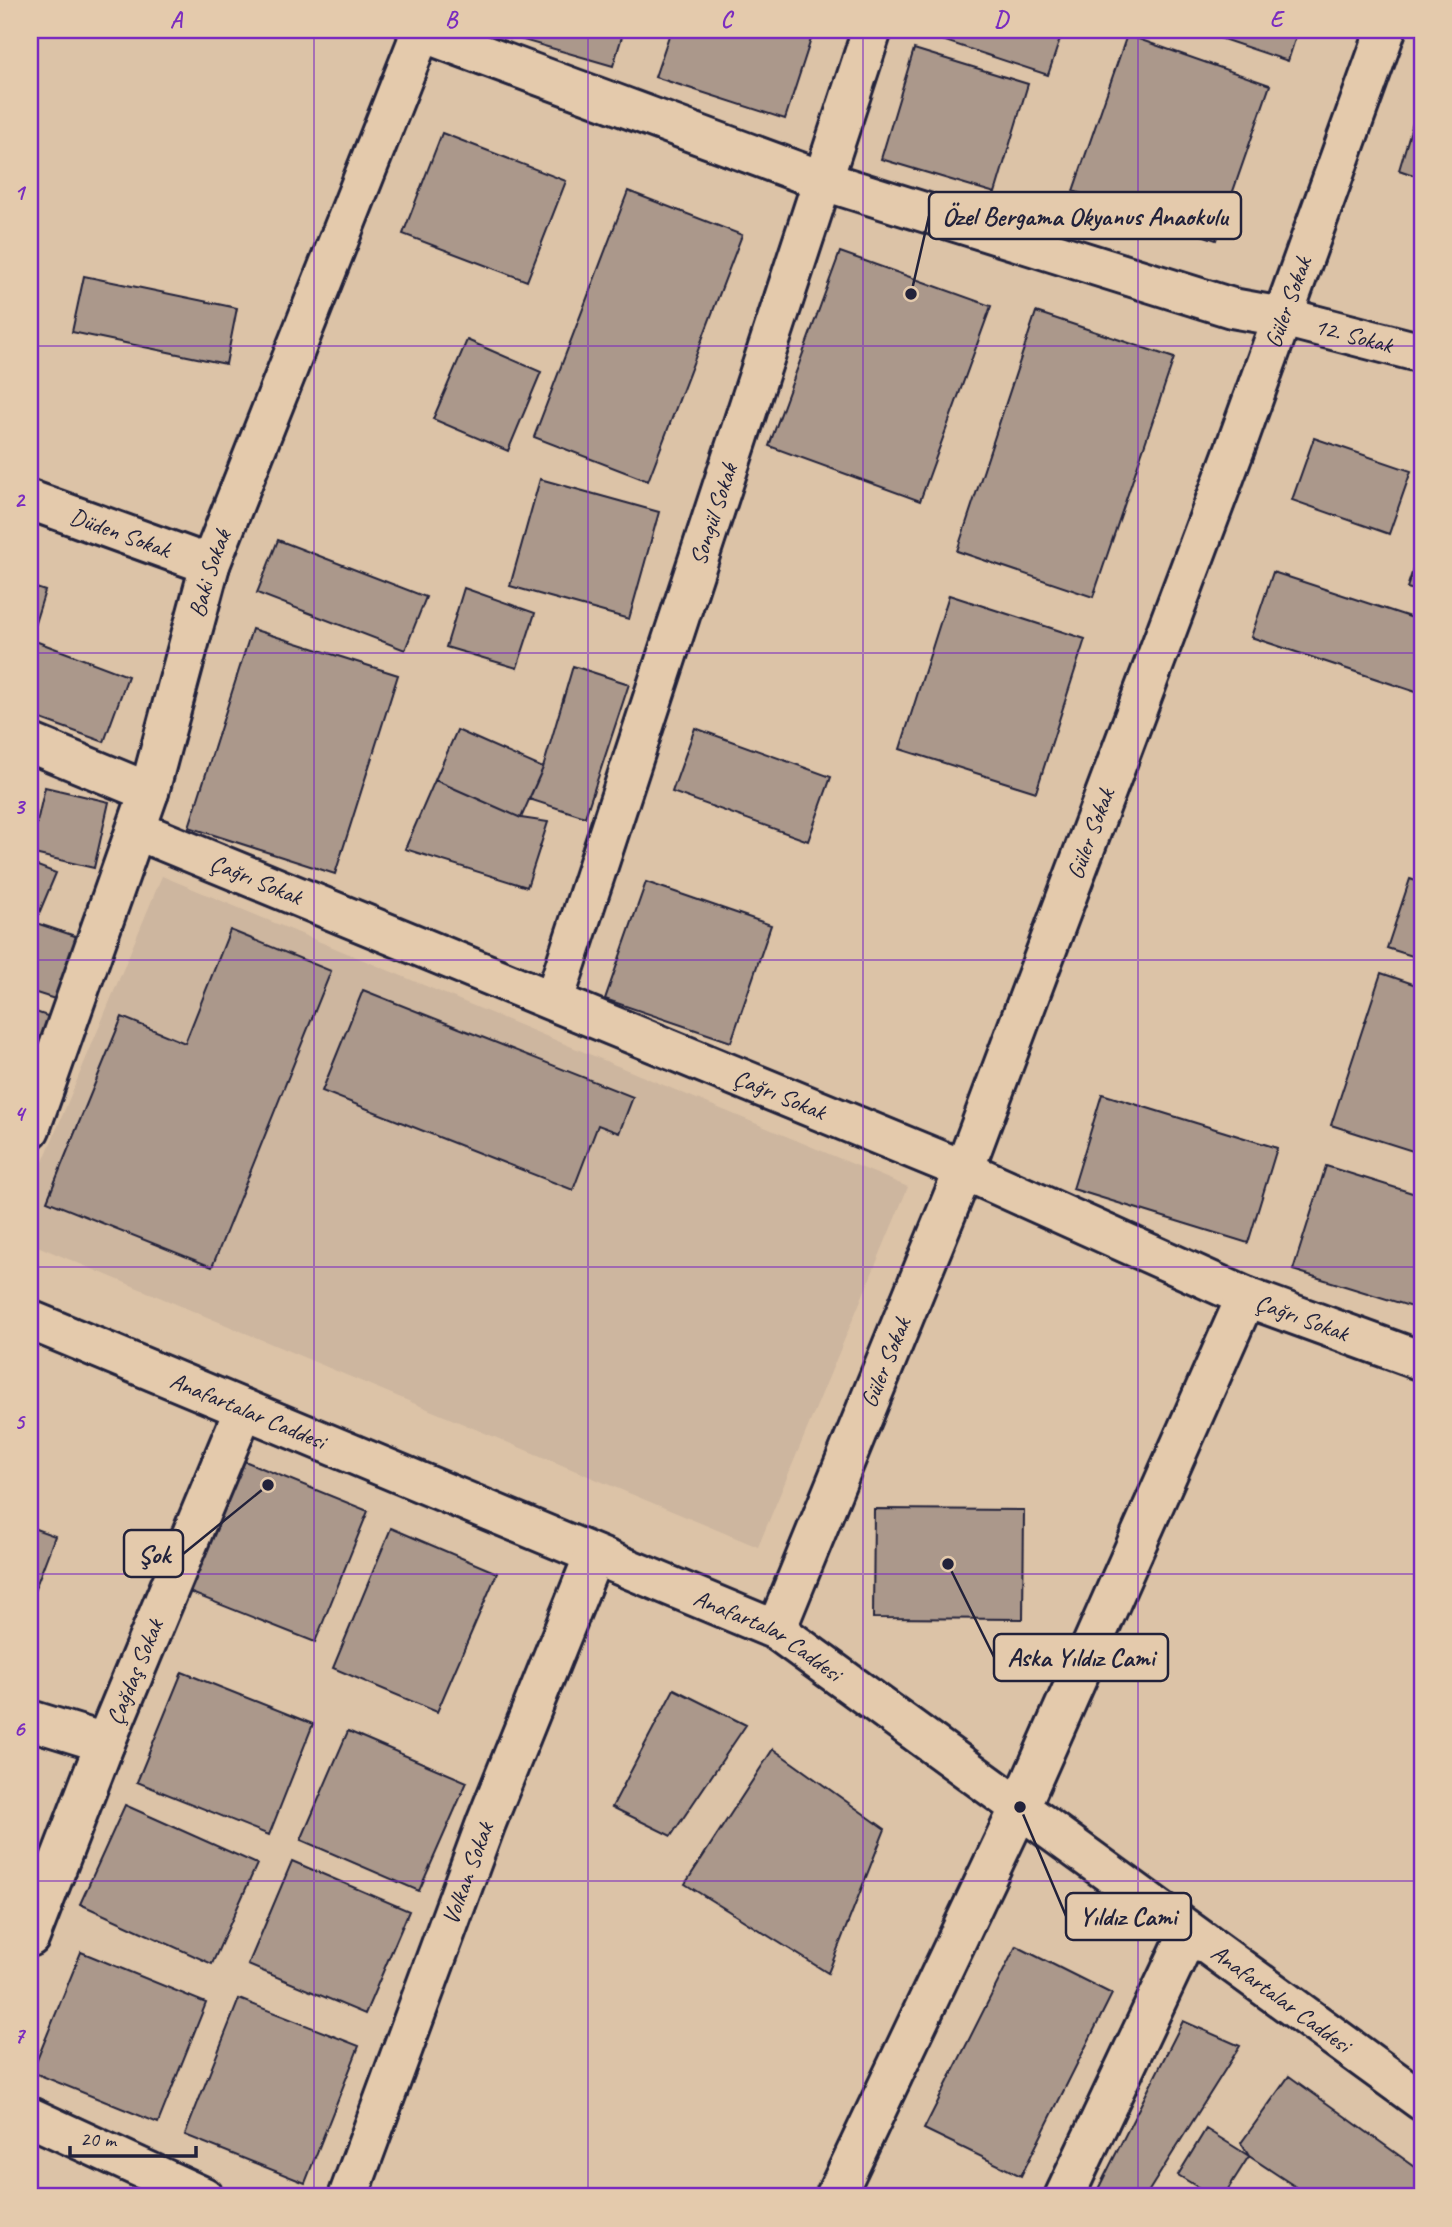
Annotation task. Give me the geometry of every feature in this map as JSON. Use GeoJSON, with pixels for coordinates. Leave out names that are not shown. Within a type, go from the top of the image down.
{"type":"FeatureCollection","features":[{"type":"Feature","properties":{"kind":"street","name":"12. Sokak"},"geometry":{"type":"LineString","coordinates":[[420,30],[821,180],[1232,308],[1283,317],[1422,353]]}},
{"type":"Feature","properties":{"kind":"street","name":"Baki Sokak"},"geometry":{"type":"LineString","coordinates":[[30,1129],[149,792],[210,565],[420,30]]}},
{"type":"Feature","properties":{"kind":"street","name":"Songül Sokak"},"geometry":{"type":"LineString","coordinates":[[554,1000],[872,30]]}},
{"type":"Feature","properties":{"kind":"street","name":"Güler Sokak"},"geometry":{"type":"LineString","coordinates":[[776,1630],[964,1170],[1283,317],[1386,30]]}},
{"type":"Feature","properties":{"kind":"street","name":"Düden Sokak"},"geometry":{"type":"LineString","coordinates":[[30,500],[210,565]]}},
{"type":"Feature","properties":{"kind":"street"},"geometry":{"type":"LineString","coordinates":[[30,743],[149,792]]}},
{"type":"Feature","properties":{"kind":"street","name":"Çağrı Sokak"},"geometry":{"type":"LineString","coordinates":[[136,830],[964,1170],[1246,1297],[1422,1361]]}},
{"type":"Feature","properties":{"kind":"street"},"geometry":{"type":"LineString","coordinates":[[835,2197],[1020,1807],[1246,1297]]}},
{"type":"Feature","properties":{"kind":"street","name":"Anafartalar Caddesi"},"geometry":{"type":"LineString","coordinates":[[30,1320],[776,1630],[1422,2101]]}},
{"type":"Feature","properties":{"kind":"street","name":"Çağdaş Sokak"},"geometry":{"type":"LineString","coordinates":[[30,1937],[105,1744],[244,1409]]}},
{"type":"Feature","properties":{"kind":"street","name":"Volkan Sokak"},"geometry":{"type":"LineString","coordinates":[[348,2197],[486,1823],[594,1555]]}},
{"type":"Feature","properties":{"kind":"street"},"geometry":{"type":"LineString","coordinates":[[30,1720],[105,1744]]}},
{"type":"Feature","properties":{"kind":"street"},"geometry":{"type":"LineString","coordinates":[[1064,2197],[1189,1932]]}},
{"type":"Feature","properties":{"kind":"street"},"geometry":{"type":"LineString","coordinates":[[30,2117],[204,2197]]}},
{"type":"Feature","properties":{"kind":"shaded area"},"geometry":{"type":"Polygon","coordinates":[[[162,876],[908,1187],[758,1547],[30,1243],[30,1193],[162,876]]]}},
{"type":"Feature","properties":{"kind":"building"},"geometry":{"type":"Polygon","coordinates":[[[489,30],[624,30],[613,66],[489,30]]]}},
{"type":"Feature","properties":{"kind":"building"},"geometry":{"type":"Polygon","coordinates":[[[671,30],[814,30],[785,119],[655,77],[671,30]]]}},
{"type":"Feature","properties":{"kind":"building"},"geometry":{"type":"Polygon","coordinates":[[[929,30],[1063,30],[1048,75],[927,35],[929,30]]]}},
{"type":"Feature","properties":{"kind":"building"},"geometry":{"type":"Polygon","coordinates":[[[1196,30],[1298,30],[1288,61],[1196,30]]]}},
{"type":"Feature","properties":{"kind":"building"},"geometry":{"type":"Polygon","coordinates":[[[1127,35],[1270,85],[1216,240],[1073,191],[1127,35]]]}},
{"type":"Feature","properties":{"kind":"building"},"geometry":{"type":"Polygon","coordinates":[[[914,49],[1028,84],[995,193],[881,159],[914,49]]]}},
{"type":"Feature","properties":{"kind":"building"},"geometry":{"type":"Polygon","coordinates":[[[1422,93],[1422,178],[1399,170],[1422,93]]]}},
{"type":"Feature","properties":{"kind":"building"},"geometry":{"type":"Polygon","coordinates":[[[442,133],[566,181],[527,281],[403,234],[442,133]]]}},
{"type":"Feature","properties":{"kind":"building"},"geometry":{"type":"Polygon","coordinates":[[[628,191],[742,235],[648,481],[534,437],[628,191]]]}},
{"type":"Feature","properties":{"kind":"building"},"geometry":{"type":"Polygon","coordinates":[[[840,252],[991,306],[920,501],[769,446],[840,252]]]}},
{"type":"Feature","properties":{"kind":"building"},"geometry":{"type":"Polygon","coordinates":[[[84,276],[237,308],[226,364],[72,332],[84,276]]]}},
{"type":"Feature","properties":{"kind":"building"},"geometry":{"type":"Polygon","coordinates":[[[1036,312],[1174,358],[1093,597],[957,551],[1036,312]]]}},
{"type":"Feature","properties":{"kind":"building"},"geometry":{"type":"Polygon","coordinates":[[[467,340],[541,372],[508,451],[433,419],[467,340]]]}},
{"type":"Feature","properties":{"kind":"building"},"geometry":{"type":"Polygon","coordinates":[[[1314,438],[1411,471],[1389,534],[1292,500],[1314,438]]]}},
{"type":"Feature","properties":{"kind":"building"},"geometry":{"type":"Polygon","coordinates":[[[540,479],[659,512],[629,619],[510,586],[540,479]]]}},
{"type":"Feature","properties":{"kind":"building"},"geometry":{"type":"Polygon","coordinates":[[[278,540],[426,597],[405,650],[257,593],[278,540]]]}},
{"type":"Feature","properties":{"kind":"building"},"geometry":{"type":"Polygon","coordinates":[[[1422,542],[1422,592],[1407,588],[1422,542]]]}},
{"type":"Feature","properties":{"kind":"building"},"geometry":{"type":"Polygon","coordinates":[[[1273,572],[1422,621],[1422,694],[1251,637],[1273,572]]]}},
{"type":"Feature","properties":{"kind":"building"},"geometry":{"type":"Polygon","coordinates":[[[30,586],[45,591],[30,639],[30,586]]]}},
{"type":"Feature","properties":{"kind":"building"},"geometry":{"type":"Polygon","coordinates":[[[464,588],[535,613],[517,668],[446,647],[464,588]]]}},
{"type":"Feature","properties":{"kind":"building"},"geometry":{"type":"Polygon","coordinates":[[[949,595],[1085,639],[1036,792],[900,749],[949,595]]]}},
{"type":"Feature","properties":{"kind":"building"},"geometry":{"type":"Polygon","coordinates":[[[252,629],[398,675],[335,874],[189,827],[252,629]]]}},
{"type":"Feature","properties":{"kind":"building"},"geometry":{"type":"Polygon","coordinates":[[[30,639],[128,676],[104,742],[30,715],[30,639]]]}},
{"type":"Feature","properties":{"kind":"building"},"geometry":{"type":"Polygon","coordinates":[[[573,666],[629,684],[585,817],[529,799],[543,768],[573,666]]]}},
{"type":"Feature","properties":{"kind":"building"},"geometry":{"type":"Polygon","coordinates":[[[695,728],[831,777],[808,841],[672,792],[695,728]]]}},
{"type":"Feature","properties":{"kind":"building"},"geometry":{"type":"Polygon","coordinates":[[[457,730],[543,768],[521,818],[435,780],[457,730]]]}},
{"type":"Feature","properties":{"kind":"building"},"geometry":{"type":"Polygon","coordinates":[[[435,780],[521,818],[548,822],[527,887],[405,849],[435,780]]]}},
{"type":"Feature","properties":{"kind":"building"},"geometry":{"type":"Polygon","coordinates":[[[45,787],[109,802],[94,868],[30,853],[45,787]]]}},
{"type":"Feature","properties":{"kind":"building"},"geometry":{"type":"Polygon","coordinates":[[[30,863],[56,873],[35,923],[30,921],[30,863]]]}},
{"type":"Feature","properties":{"kind":"building"},"geometry":{"type":"Polygon","coordinates":[[[1410,879],[1422,883],[1422,959],[1387,948],[1410,879]]]}},
{"type":"Feature","properties":{"kind":"building"},"geometry":{"type":"Polygon","coordinates":[[[646,882],[771,925],[731,1042],[605,999],[646,882]]]}},
{"type":"Feature","properties":{"kind":"building"},"geometry":{"type":"Polygon","coordinates":[[[30,921],[78,937],[58,1000],[30,991],[30,921]]]}},
{"type":"Feature","properties":{"kind":"building"},"geometry":{"type":"Polygon","coordinates":[[[230,930],[331,971],[212,1267],[47,1201],[122,1017],[185,1043],[230,930]]]}},
{"type":"Feature","properties":{"kind":"building"},"geometry":{"type":"Polygon","coordinates":[[[1381,973],[1422,987],[1422,1154],[1331,1125],[1381,973]]]}},
{"type":"Feature","properties":{"kind":"building"},"geometry":{"type":"Polygon","coordinates":[[[363,990],[633,1097],[619,1133],[598,1125],[573,1190],[322,1091],[363,990]]]}},
{"type":"Feature","properties":{"kind":"building"},"geometry":{"type":"Polygon","coordinates":[[[30,1010],[56,1019],[30,1096],[30,1010]]]}},
{"type":"Feature","properties":{"kind":"building"},"geometry":{"type":"Polygon","coordinates":[[[1102,1094],[1277,1148],[1248,1243],[1073,1189],[1102,1094]]]}},
{"type":"Feature","properties":{"kind":"building"},"geometry":{"type":"Polygon","coordinates":[[[1326,1166],[1422,1196],[1422,1310],[1293,1270],[1326,1166]]]}},
{"type":"Feature","properties":{"kind":"building"},"geometry":{"type":"Polygon","coordinates":[[[237,1458],[368,1511],[315,1642],[184,1590],[237,1458]]]}},
{"type":"Feature","properties":{"kind":"building"},"geometry":{"type":"Polygon","coordinates":[[[874,1509],[1024,1510],[1023,1619],[873,1618],[874,1509]]]}},
{"type":"Feature","properties":{"kind":"building"},"geometry":{"type":"Polygon","coordinates":[[[30,1527],[55,1536],[30,1602],[30,1527]]]}},
{"type":"Feature","properties":{"kind":"building"},"geometry":{"type":"Polygon","coordinates":[[[391,1528],[497,1573],[437,1712],[333,1668],[391,1528]]]}},
{"type":"Feature","properties":{"kind":"building"},"geometry":{"type":"Polygon","coordinates":[[[182,1672],[313,1724],[269,1835],[137,1782],[182,1672]]]}},
{"type":"Feature","properties":{"kind":"building"},"geometry":{"type":"Polygon","coordinates":[[[674,1689],[746,1725],[671,1836],[612,1807],[674,1689]]]}},
{"type":"Feature","properties":{"kind":"building"},"geometry":{"type":"Polygon","coordinates":[[[348,1731],[467,1782],[419,1891],[301,1840],[348,1731]]]}},
{"type":"Feature","properties":{"kind":"building"},"geometry":{"type":"Polygon","coordinates":[[[773,1749],[885,1829],[828,1973],[685,1884],[773,1749]]]}},
{"type":"Feature","properties":{"kind":"building"},"geometry":{"type":"Polygon","coordinates":[[[125,1805],[257,1864],[212,1964],[80,1904],[125,1805]]]}},
{"type":"Feature","properties":{"kind":"building"},"geometry":{"type":"Polygon","coordinates":[[[292,1861],[409,1911],[365,2014],[248,1965],[292,1861]]]}},
{"type":"Feature","properties":{"kind":"building"},"geometry":{"type":"Polygon","coordinates":[[[1016,1946],[1112,1994],[1021,2176],[924,2129],[1016,1946]]]}},
{"type":"Feature","properties":{"kind":"building"},"geometry":{"type":"Polygon","coordinates":[[[81,1952],[206,2003],[158,2123],[32,2072],[81,1952]]]}},
{"type":"Feature","properties":{"kind":"building"},"geometry":{"type":"Polygon","coordinates":[[[239,1999],[359,2046],[305,2183],[185,2135],[239,1999]]]}},
{"type":"Feature","properties":{"kind":"building"},"geometry":{"type":"Polygon","coordinates":[[[1183,2021],[1240,2046],[1145,2197],[1094,2197],[1183,2021]]]}},
{"type":"Feature","properties":{"kind":"building"},"geometry":{"type":"Polygon","coordinates":[[[1289,2076],[1422,2172],[1422,2186],[1414,2197],[1311,2197],[1249,2156],[1241,2143],[1289,2076]]]}},
{"type":"Feature","properties":{"kind":"building"},"geometry":{"type":"Polygon","coordinates":[[[1206,2129],[1249,2156],[1223,2197],[1214,2197],[1178,2175],[1206,2129]]]}},
{"type":"Feature","properties":{"kind":"place","name":"Özel Bergama Okyanus Anaokulu"},"geometry":{"type":"Point","coordinates":[911,294]}},
{"type":"Feature","properties":{"kind":"place","name":"Şok"},"geometry":{"type":"Point","coordinates":[268,1485]}},
{"type":"Feature","properties":{"kind":"place","name":"Aska Yıldız Cami"},"geometry":{"type":"Point","coordinates":[948,1564]}},
{"type":"Feature","properties":{"kind":"place","name":"Yıldız Cami"},"geometry":{"type":"Point","coordinates":[1020,1807]}}]}
